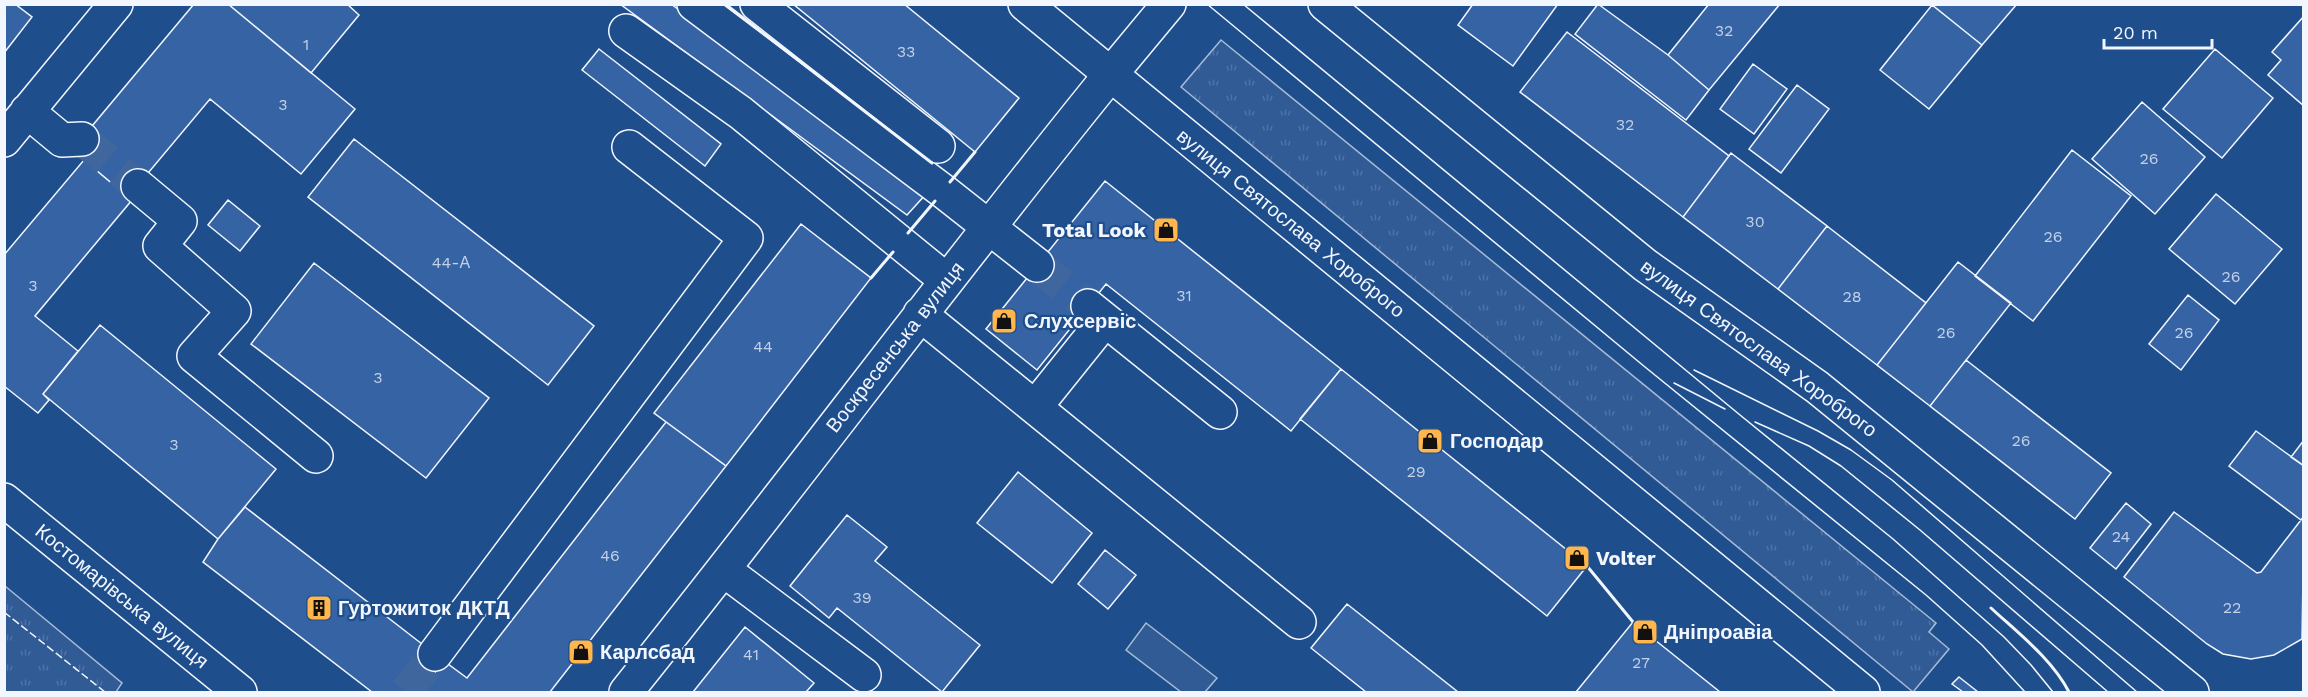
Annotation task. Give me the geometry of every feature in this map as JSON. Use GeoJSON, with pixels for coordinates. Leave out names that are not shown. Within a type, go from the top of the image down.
{"type":"FeatureCollection","features":[{"type":"Feature","properties":{"kind":"main road"},"geometry":{"type":"LineString","coordinates":[[4,140],[116,4]]}},
{"type":"Feature","properties":{"kind":"main road"},"geometry":{"type":"LineString","coordinates":[[694,4],[1037,265]]}},
{"type":"Feature","properties":{"kind":"main road"},"geometry":{"type":"LineString","coordinates":[[757,4],[938,146]]}},
{"type":"Feature","properties":{"kind":"main road","name":"вулиця Святослава Хороброго"},"geometry":{"type":"LineString","coordinates":[[1025,4],[1860,691]]}},
{"type":"Feature","properties":{"kind":"main road","name":"Воскресенська вулиця"},"geometry":{"type":"LineString","coordinates":[[626,693],[724,570],[946,280],[1169,4]]}},
{"type":"Feature","properties":{"kind":"main road","name":"вулиця Святослава Хороброго"},"geometry":{"type":"LineString","coordinates":[[1325,4],[1645,265],[1817,387],[2192,693]]}},
{"type":"Feature","properties":{"kind":"main road"},"geometry":{"type":"LineString","coordinates":[[626,31],[741,113],[946,280]]}},
{"type":"Feature","properties":{"kind":"main road"},"geometry":{"type":"LineString","coordinates":[[27,111],[62,140],[81,139]]}},
{"type":"Feature","properties":{"kind":"main road"},"geometry":{"type":"LineString","coordinates":[[435,654],[746,238],[629,147]]}},
{"type":"Feature","properties":{"kind":"main road"},"geometry":{"type":"LineString","coordinates":[[138,186],[180,221],[160,246],[234,310],[194,356],[316,456]]}},
{"type":"Feature","properties":{"kind":"main road"},"geometry":{"type":"LineString","coordinates":[[1036,406],[1097,313],[1220,412]]}},
{"type":"Feature","properties":{"kind":"main road"},"geometry":{"type":"LineString","coordinates":[[920,314],[1299,622]]}},
{"type":"Feature","properties":{"kind":"main road","name":"Костомарівська вулиця"},"geometry":{"type":"LineString","coordinates":[[4,500],[240,693]]}},
{"type":"Feature","properties":{"kind":"main road"},"geometry":{"type":"LineString","coordinates":[[724,570],[864,675]]}},
{"type":"Feature","properties":{"kind":"green space"},"geometry":{"type":"Polygon","coordinates":[[[1221,40],[1936,623],[1929,632],[1949,649],[1913,692],[1181,87],[1221,40]]]}},
{"type":"Feature","properties":{"kind":"green space"},"geometry":{"type":"Polygon","coordinates":[[[5,586],[122,683],[116,692],[5,692],[5,586]]]}},
{"type":"Feature","properties":{"kind":"shaded area"},"geometry":{"type":"Polygon","coordinates":[[[1146,623],[1217,678],[1205,692],[1181,692],[1126,650],[1146,623]]]}},
{"type":"Feature","properties":{"kind":"building"},"geometry":{"type":"Polygon","coordinates":[[[4,4],[15,4],[32,17],[4,53],[4,4]]]}},
{"type":"Feature","properties":{"kind":"building"},"geometry":{"type":"Polygon","coordinates":[[[194,4],[228,4],[355,109],[301,174],[210,99],[128,197],[72,150],[194,4]]]}},
{"type":"Feature","properties":{"kind":"building"},"geometry":{"type":"Polygon","coordinates":[[[228,4],[347,4],[359,15],[311,73],[228,4]]]}},
{"type":"Feature","properties":{"kind":"building"},"geometry":{"type":"Polygon","coordinates":[[[620,4],[671,4],[926,194],[907,215],[620,4]]]}},
{"type":"Feature","properties":{"kind":"building"},"geometry":{"type":"Polygon","coordinates":[[[793,4],[904,4],[1019,98],[975,152],[793,4]]]}},
{"type":"Feature","properties":{"kind":"building"},"geometry":{"type":"Polygon","coordinates":[[[1473,4],[1558,4],[1513,66],[1458,25],[1473,4]]]}},
{"type":"Feature","properties":{"kind":"building"},"geometry":{"type":"Polygon","coordinates":[[[1598,4],[1668,55],[1709,90],[1686,120],[1575,34],[1598,4]]]}},
{"type":"Feature","properties":{"kind":"building"},"geometry":{"type":"Polygon","coordinates":[[[1709,4],[1780,4],[1709,90],[1668,55],[1709,4]]]}},
{"type":"Feature","properties":{"kind":"building"},"geometry":{"type":"Polygon","coordinates":[[[1931,4],[2017,4],[1982,45],[1931,4]]]}},
{"type":"Feature","properties":{"kind":"building"},"geometry":{"type":"Polygon","coordinates":[[[1932,5],[1982,45],[1929,109],[1880,70],[1932,5]]]}},
{"type":"Feature","properties":{"kind":"building"},"geometry":{"type":"Polygon","coordinates":[[[2304,16],[2304,106],[2268,75],[2281,60],[2272,52],[2304,16]]]}},
{"type":"Feature","properties":{"kind":"building"},"geometry":{"type":"Polygon","coordinates":[[[1567,32],[1729,156],[1683,217],[1520,92],[1567,32]]]}},
{"type":"Feature","properties":{"kind":"building"},"geometry":{"type":"Polygon","coordinates":[[[599,49],[721,144],[705,166],[582,70],[599,49]]]}},
{"type":"Feature","properties":{"kind":"building"},"geometry":{"type":"Polygon","coordinates":[[[2215,49],[2273,98],[2222,158],[2163,109],[2215,49]]]}},
{"type":"Feature","properties":{"kind":"building"},"geometry":{"type":"Polygon","coordinates":[[[1753,64],[1787,89],[1754,134],[1720,109],[1753,64]]]}},
{"type":"Feature","properties":{"kind":"building"},"geometry":{"type":"Polygon","coordinates":[[[1797,85],[1829,109],[1781,173],[1749,149],[1797,85]]]}},
{"type":"Feature","properties":{"kind":"building"},"geometry":{"type":"Polygon","coordinates":[[[2142,102],[2205,157],[2155,214],[2092,159],[2142,102]]]}},
{"type":"Feature","properties":{"kind":"building"},"geometry":{"type":"Polygon","coordinates":[[[354,139],[594,326],[548,385],[308,197],[354,139]]]}},
{"type":"Feature","properties":{"kind":"building"},"geometry":{"type":"Polygon","coordinates":[[[2072,150],[2131,196],[2033,321],[1975,276],[2072,150]]]}},
{"type":"Feature","properties":{"kind":"building"},"geometry":{"type":"Polygon","coordinates":[[[1731,153],[1827,226],[1778,289],[1683,217],[1731,153]]]}},
{"type":"Feature","properties":{"kind":"building"},"geometry":{"type":"Polygon","coordinates":[[[84,160],[132,200],[35,316],[78,351],[43,394],[49,400],[38,413],[4,386],[4,255],[84,160]]]}},
{"type":"Feature","properties":{"kind":"building"},"geometry":{"type":"Polygon","coordinates":[[[1105,181],[1341,369],[1291,431],[1106,284],[1037,370],[986,329],[1105,181]]]}},
{"type":"Feature","properties":{"kind":"building"},"geometry":{"type":"Polygon","coordinates":[[[2216,194],[2282,249],[2235,304],[2169,249],[2216,194]]]}},
{"type":"Feature","properties":{"kind":"building"},"geometry":{"type":"Polygon","coordinates":[[[228,200],[260,226],[240,251],[208,225],[228,200]]]}},
{"type":"Feature","properties":{"kind":"building"},"geometry":{"type":"Polygon","coordinates":[[[801,224],[871,278],[726,466],[654,413],[801,224]]]}},
{"type":"Feature","properties":{"kind":"building"},"geometry":{"type":"Polygon","coordinates":[[[1827,226],[1926,303],[1877,365],[1778,289],[1827,226]]]}},
{"type":"Feature","properties":{"kind":"building"},"geometry":{"type":"Polygon","coordinates":[[[1958,262],[2011,303],[1930,406],[1877,365],[1958,262]]]}},
{"type":"Feature","properties":{"kind":"building"},"geometry":{"type":"Polygon","coordinates":[[[314,263],[489,398],[426,478],[251,344],[314,263]]]}},
{"type":"Feature","properties":{"kind":"building"},"geometry":{"type":"Polygon","coordinates":[[[2188,295],[2219,320],[2181,370],[2149,344],[2188,295]]]}},
{"type":"Feature","properties":{"kind":"building"},"geometry":{"type":"Polygon","coordinates":[[[100,325],[276,469],[218,539],[43,394],[100,325]]]}},
{"type":"Feature","properties":{"kind":"building"},"geometry":{"type":"Polygon","coordinates":[[[1966,360],[2111,473],[2075,519],[1930,406],[1966,360]]]}},
{"type":"Feature","properties":{"kind":"building"},"geometry":{"type":"Polygon","coordinates":[[[1341,369],[1587,566],[1547,616],[1300,419],[1341,369]]]}},
{"type":"Feature","properties":{"kind":"building"},"geometry":{"type":"Polygon","coordinates":[[[666,422],[726,466],[550,692],[419,692],[444,661],[467,678],[666,422]]]}},
{"type":"Feature","properties":{"kind":"building"},"geometry":{"type":"Polygon","coordinates":[[[2256,431],[2304,466],[2304,516],[2301,520],[2229,466],[2256,431]]]}},
{"type":"Feature","properties":{"kind":"building"},"geometry":{"type":"Polygon","coordinates":[[[2304,440],[2304,466],[2291,457],[2304,440]]]}},
{"type":"Feature","properties":{"kind":"building"},"geometry":{"type":"Polygon","coordinates":[[[1018,472],[1092,533],[1052,583],[977,523],[1018,472]]]}},
{"type":"Feature","properties":{"kind":"building"},"geometry":{"type":"Polygon","coordinates":[[[2126,503],[2151,524],[2116,569],[2090,548],[2126,503]]]}},
{"type":"Feature","properties":{"kind":"building","name":"Гуртожиток ДКТД"},"geometry":{"type":"Polygon","coordinates":[[[245,507],[444,661],[419,692],[372,692],[203,562],[218,539],[245,507]]]}},
{"type":"Feature","properties":{"kind":"building"},"geometry":{"type":"Polygon","coordinates":[[[2174,512],[2257,573],[2261,572],[2304,516],[2302,639],[2274,655],[2251,659],[2223,654],[2207,644],[2124,577],[2174,512]]]}},
{"type":"Feature","properties":{"kind":"building"},"geometry":{"type":"Polygon","coordinates":[[[847,515],[887,547],[875,561],[980,645],[942,692],[837,608],[829,618],[790,586],[847,515]]]}},
{"type":"Feature","properties":{"kind":"building"},"geometry":{"type":"Polygon","coordinates":[[[1105,550],[1136,575],[1108,609],[1078,584],[1105,550]]]}},
{"type":"Feature","properties":{"kind":"building"},"geometry":{"type":"Polygon","coordinates":[[[1347,604],[1458,692],[1366,692],[1311,648],[1347,604]]]}},
{"type":"Feature","properties":{"kind":"building"},"geometry":{"type":"Polygon","coordinates":[[[1633,622],[1645,632],[1720,692],[1576,692],[1633,622]]]}},
{"type":"Feature","properties":{"kind":"building"},"geometry":{"type":"Polygon","coordinates":[[[745,627],[814,683],[806,692],[693,692],[745,627]]]}},
{"type":"Feature","properties":{"kind":"building"},"geometry":{"type":"Polygon","coordinates":[[[1959,677],[1978,692],[1963,692],[1952,684],[1959,677]]]}},
{"type":"Feature","properties":{"kind":"tunnel"},"geometry":{"type":"LineString","coordinates":[[82,139],[138,186]]}},
{"type":"Feature","properties":{"kind":"tunnel"},"geometry":{"type":"LineString","coordinates":[[1037,265],[1088,306]]}},
{"type":"Feature","properties":{"kind":"tunnel"},"geometry":{"type":"LineString","coordinates":[[406,692],[435,654]]}},
{"type":"Feature","properties":{"kind":"tram line"},"geometry":{"type":"LineString","coordinates":[[1207,4],[1645,367],[1926,595],[1982,645],[2025,692]]}},
{"type":"Feature","properties":{"kind":"tram line"},"geometry":{"type":"LineString","coordinates":[[1243,4],[1893,539],[2004,637],[2053,692]]}},
{"type":"Feature","properties":{"kind":"tram line"},"geometry":{"type":"LineString","coordinates":[[1694,370],[1818,431],[1851,450],[1892,480],[2137,692]]}},
{"type":"Feature","properties":{"kind":"tram line"},"geometry":{"type":"LineString","coordinates":[[1674,383],[1725,409]]}},
{"type":"Feature","properties":{"kind":"tram line"},"geometry":{"type":"LineString","coordinates":[[1755,422],[1809,446],[1841,466],[1920,530],[2108,692]]}},
{"type":"Feature","properties":{"kind":"fence"},"geometry":{"type":"LineString","coordinates":[[4,612],[105,692]]}},
{"type":"Feature","properties":{"kind":"wall"},"geometry":{"type":"LineString","coordinates":[[725,4],[932,163]]}},
{"type":"Feature","properties":{"kind":"wall"},"geometry":{"type":"LineString","coordinates":[[950,182],[975,152]]}},
{"type":"Feature","properties":{"kind":"wall"},"geometry":{"type":"LineString","coordinates":[[908,233],[935,201]]}},
{"type":"Feature","properties":{"kind":"wall"},"geometry":{"type":"LineString","coordinates":[[871,278],[893,252]]}},
{"type":"Feature","properties":{"kind":"wall"},"geometry":{"type":"LineString","coordinates":[[1587,566],[1633,622]]}},
{"type":"Feature","properties":{"kind":"wall"},"geometry":{"type":"LineString","coordinates":[[1991,608],[2044,658],[2069,692]]}},
{"type":"Feature","properties":{"kind":"place","name":"Total Look"},"geometry":{"type":"Point","coordinates":[1166,230]}},
{"type":"Feature","properties":{"kind":"place","name":"Слухсервіс"},"geometry":{"type":"Point","coordinates":[1004,321]}},
{"type":"Feature","properties":{"kind":"place","name":"Господар"},"geometry":{"type":"Point","coordinates":[1430,441]}},
{"type":"Feature","properties":{"kind":"place","name":"Volter"},"geometry":{"type":"Point","coordinates":[1577,558]}},
{"type":"Feature","properties":{"kind":"place","name":"Гуртожиток ДКТД"},"geometry":{"type":"Point","coordinates":[319,608]}},
{"type":"Feature","properties":{"kind":"place","name":"Дніпроавіа"},"geometry":{"type":"Point","coordinates":[1645,632]}},
{"type":"Feature","properties":{"kind":"place","name":"Карлсбад"},"geometry":{"type":"Point","coordinates":[581,652]}}]}
